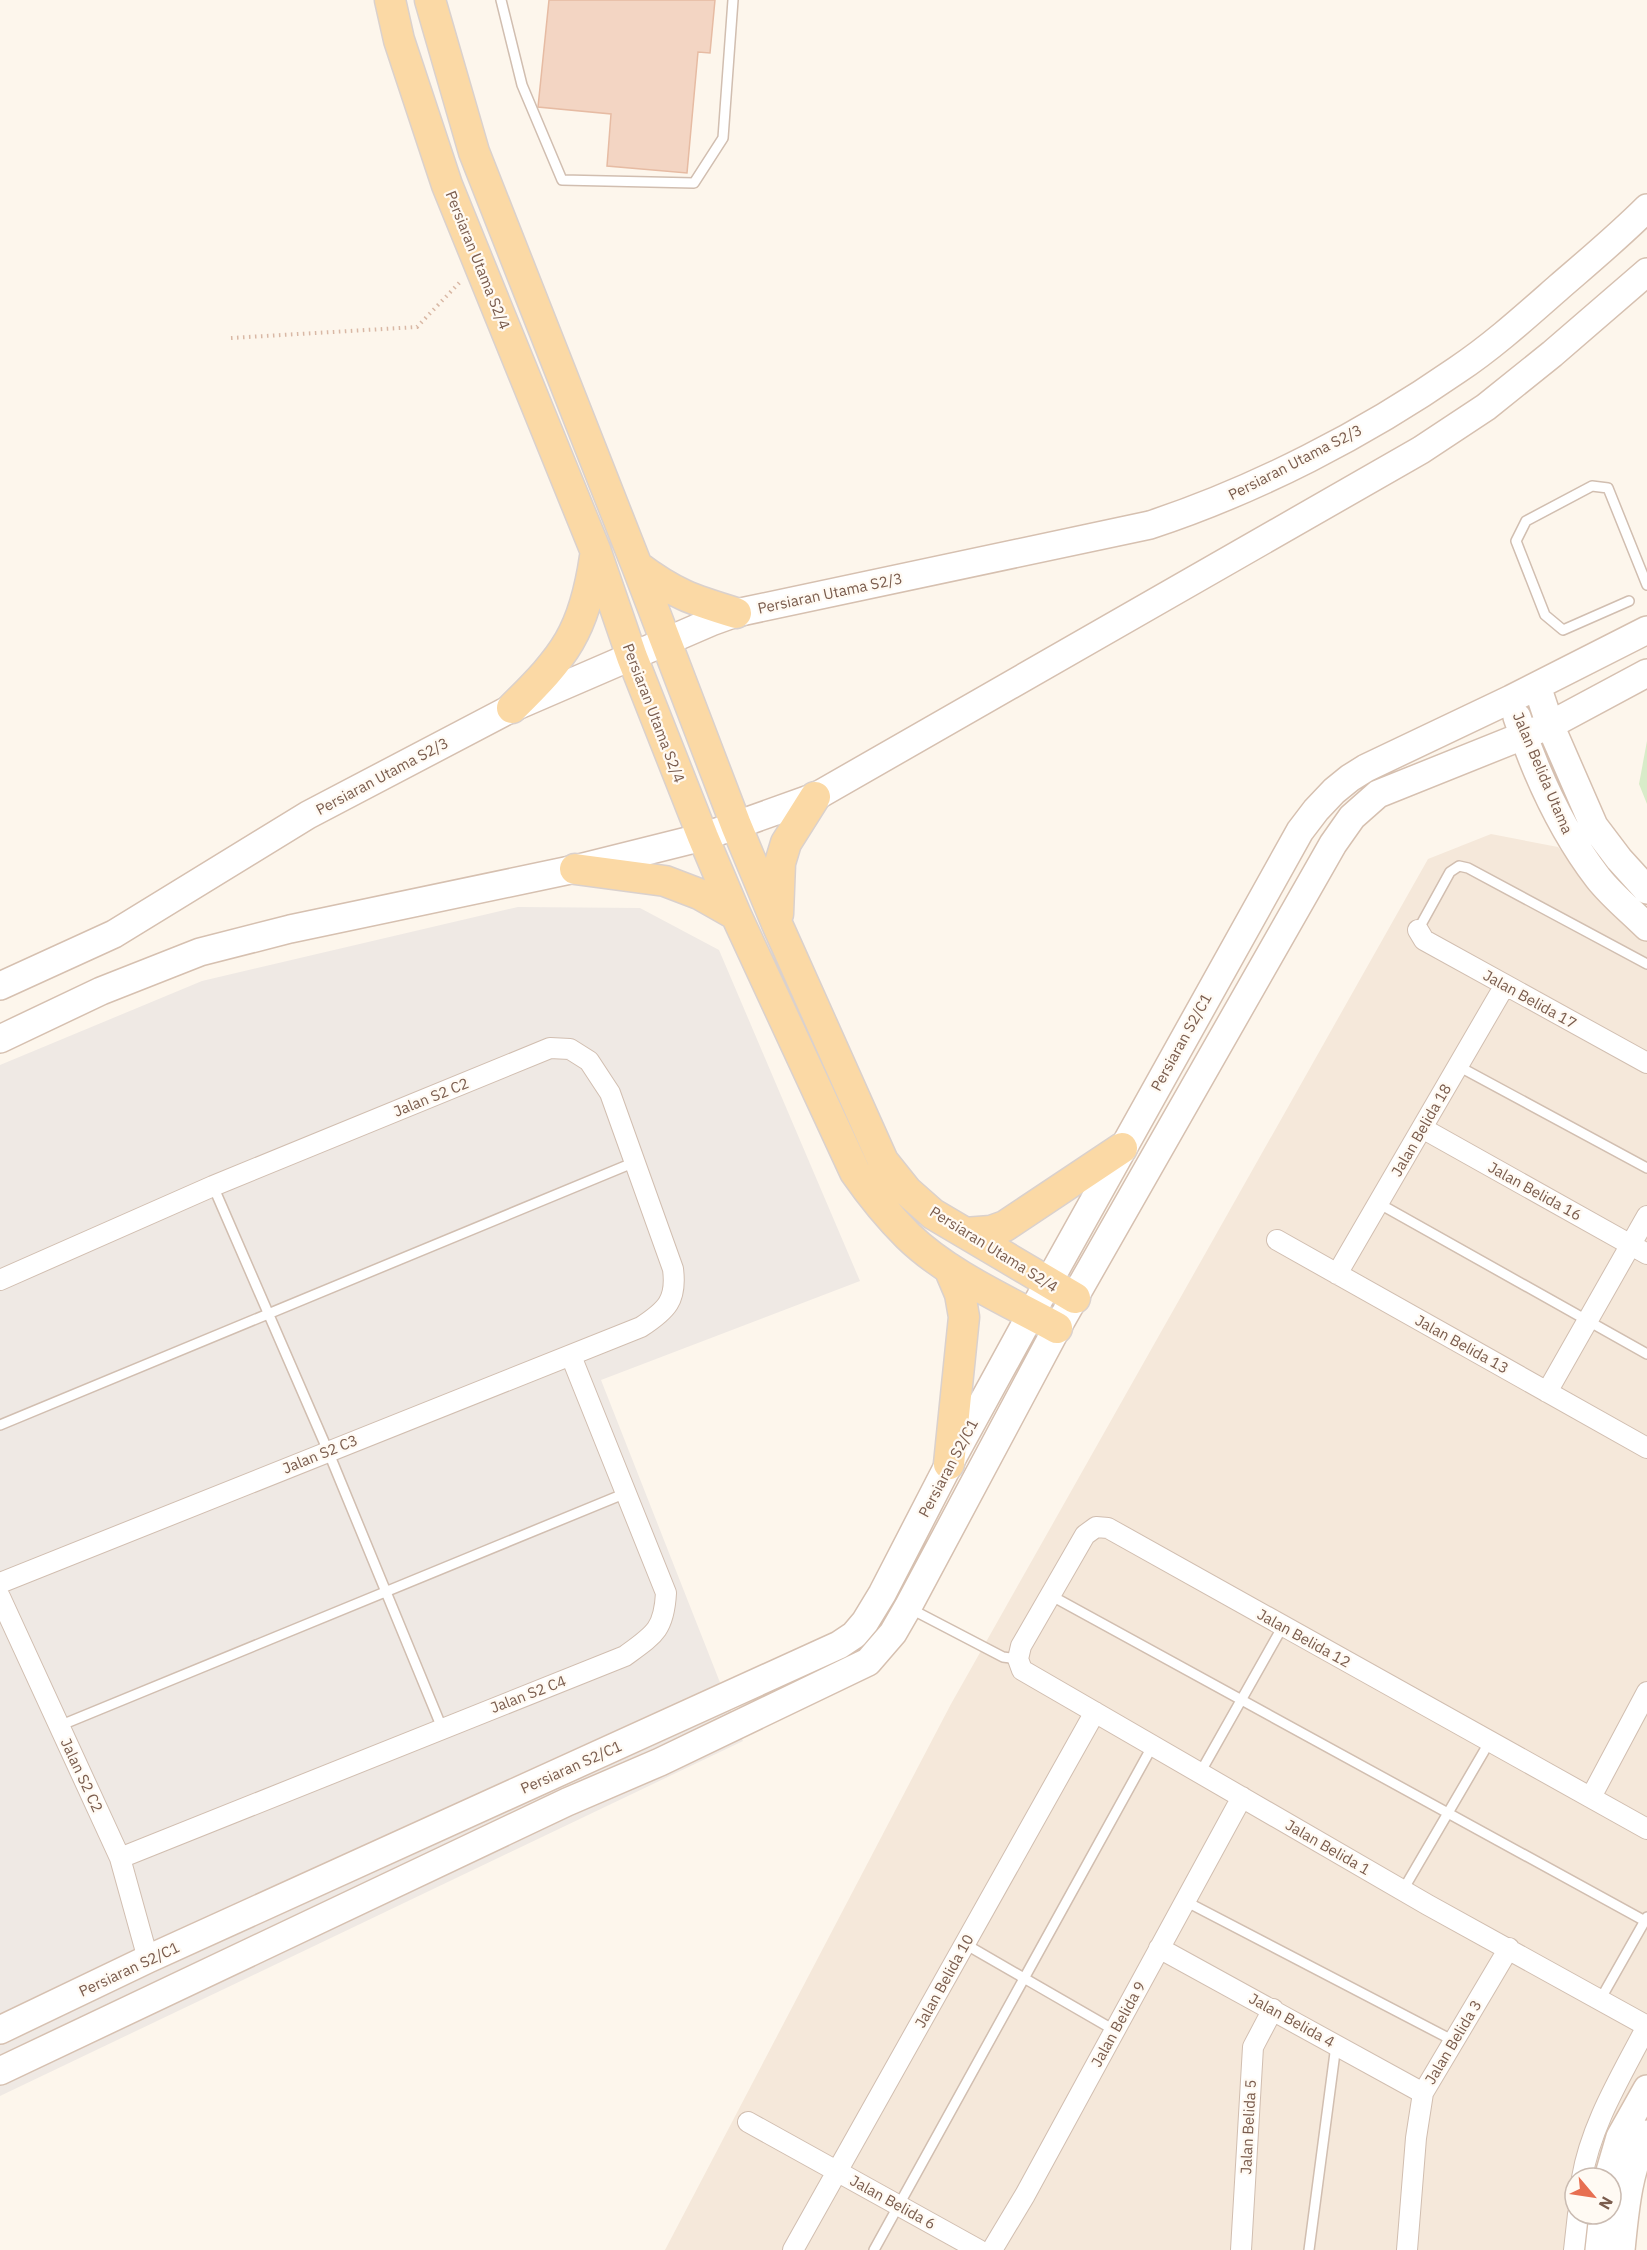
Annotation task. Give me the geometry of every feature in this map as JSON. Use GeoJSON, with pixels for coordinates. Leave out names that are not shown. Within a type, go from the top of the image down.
{"type":"FeatureCollection","features":[{"type":"Feature","properties":{"kind":"main road","name":"Persiaran Utama S2/4"},"geometry":{"type":"LineString","coordinates":[[390,0],[399,40],[447,185],[596,552],[632,657],[703,837],[736,915],[855,1172],[873,1199],[909,1237],[950,1268],[1057,1329]]}},
{"type":"Feature","properties":{"kind":"main road","name":"Persiaran Utama S2/4"},"geometry":{"type":"LineString","coordinates":[[430,0],[474,152],[736,825],[777,924],[883,1161],[907,1191],[933,1214],[1075,1298]]}},
{"type":"Feature","properties":{"kind":"main road","name":"Persiaran Utama S2/3"},"geometry":{"type":"LineString","coordinates":[[0,986],[114,934],[308,815],[512,708],[736,613],[1150,525],[1201,508],[1262,481],[1376,422],[1458,370],[1522,319],[1647,208]]}},
{"type":"Feature","properties":{"kind":"main road"},"geometry":{"type":"LineString","coordinates":[[0,1039],[101,991],[200,952],[290,929],[575,869],[703,837],[814,797],[1421,450],[1486,407],[1647,272]]}},
{"type":"Feature","properties":{"kind":"main road"},"geometry":{"type":"LineString","coordinates":[[512,708],[548,672],[573,635],[590,595],[596,552]]}},
{"type":"Feature","properties":{"kind":"main road"},"geometry":{"type":"LineString","coordinates":[[637,566],[685,597],[736,613]]}},
{"type":"Feature","properties":{"kind":"main road","name":"Persiaran S2/C1"},"geometry":{"type":"LineString","coordinates":[[0,2030],[148,1959],[839,1645],[854,1635],[866,1622],[882,1594],[1047,1283],[1274,875],[1300,831],[1316,810],[1350,778],[1366,768],[1511,699],[1647,630]]}},
{"type":"Feature","properties":{"kind":"main road","name":"Persiaran S2/C1"},"geometry":{"type":"LineString","coordinates":[[1,2068],[567,1802],[660,1762],[868,1662],[893,1634],[1057,1329],[1333,844],[1352,817],[1364,805],[1390,788],[1550,725],[1647,674]]}},
{"type":"Feature","properties":{"kind":"main road","name":"Jalan Belida Utama"},"geometry":{"type":"LineString","coordinates":[[1537,686],[1550,725],[1594,826],[1647,890]]}},
{"type":"Feature","properties":{"kind":"main road","name":"Jalan Belida Utama"},"geometry":{"type":"LineString","coordinates":[[1511,699],[1523,735],[1570,838],[1599,879],[1647,927]]}},
{"type":"Feature","properties":{"kind":"main road"},"geometry":{"type":"LineString","coordinates":[[777,924],[780,863],[786,843],[814,797]]}},
{"type":"Feature","properties":{"kind":"main road"},"geometry":{"type":"LineString","coordinates":[[575,869],[666,881],[699,894],[736,915]]}},
{"type":"Feature","properties":{"kind":"main road"},"geometry":{"type":"LineString","coordinates":[[965,1233],[991,1231],[1005,1226],[1122,1148]]}},
{"type":"Feature","properties":{"kind":"main road"},"geometry":{"type":"LineString","coordinates":[[949,1464],[964,1317],[960,1294],[950,1268]]}},
{"type":"Feature","properties":{"kind":"main road"},"geometry":{"type":"LineString","coordinates":[[882,1594],[908,1607]]}},
{"type":"Feature","properties":{"kind":"main road"},"geometry":{"type":"LineString","coordinates":[[1612,2166],[1620,2137],[1647,2089]]}},
{"type":"Feature","properties":{"kind":"main road"},"geometry":{"type":"LineString","coordinates":[[1621,2250],[1629,2183],[1638,2150],[1647,2134]]}},
{"type":"Feature","properties":{"kind":"main road"},"geometry":{"type":"LineString","coordinates":[[1599,2250],[1602,2226]]}},
{"type":"Feature","properties":{"kind":"street","name":"Jalan Belida 17"},"geometry":{"type":"LineString","coordinates":[[1418,930],[1424,940],[1647,1063]]}},
{"type":"Feature","properties":{"kind":"street","name":"Jalan Belida 18"},"geometry":{"type":"LineString","coordinates":[[1337,1274],[1505,985]]}},
{"type":"Feature","properties":{"kind":"street","name":"Jalan S2 C2"},"geometry":{"type":"LineString","coordinates":[[0,1280],[213,1185],[550,1048],[570,1049],[589,1061],[610,1093],[674,1269],[675,1287],[668,1305],[641,1327]]}},
{"type":"Feature","properties":{"kind":"street","name":"Jalan Belida 16"},"geometry":{"type":"LineString","coordinates":[[1422,1128],[1639,1249]]}},
{"type":"Feature","properties":{"kind":"street"},"geometry":{"type":"LineString","coordinates":[[1547,1392],[1586,1321],[1639,1249],[1647,1216]]}},
{"type":"Feature","properties":{"kind":"street","name":"Jalan Belida 13"},"geometry":{"type":"LineString","coordinates":[[1277,1240],[1647,1448]]}},
{"type":"Feature","properties":{"kind":"street","name":"Jalan S2 C3"},"geometry":{"type":"LineString","coordinates":[[0,1583],[641,1327]]}},
{"type":"Feature","properties":{"kind":"street","name":"Jalan S2 C4"},"geometry":{"type":"LineString","coordinates":[[120,1858],[625,1656],[653,1636],[664,1615],[666,1593],[571,1356]]}},
{"type":"Feature","properties":{"kind":"street","name":"Jalan Belida 12"},"geometry":{"type":"LineString","coordinates":[[1018,1659],[1021,1646],[1085,1535],[1096,1527],[1108,1528],[1647,1829]]}},
{"type":"Feature","properties":{"kind":"street","name":"Jalan S2 C2"},"geometry":{"type":"LineString","coordinates":[[0,1597],[120,1858],[148,1959]]}},
{"type":"Feature","properties":{"kind":"street","name":"Jalan Belida 1"},"geometry":{"type":"LineString","coordinates":[[1018,1659],[1022,1670],[1404,1890],[1647,2026]]}},
{"type":"Feature","properties":{"kind":"street"},"geometry":{"type":"LineString","coordinates":[[1591,1797],[1647,1692]]}},
{"type":"Feature","properties":{"kind":"street","name":"Jalan Belida 10"},"geometry":{"type":"LineString","coordinates":[[794,2250],[1095,1712]]}},
{"type":"Feature","properties":{"kind":"street","name":"Jalan Belida 9"},"geometry":{"type":"LineString","coordinates":[[992,2250],[1242,1797]]}},
{"type":"Feature","properties":{"kind":"street","name":"Jalan Belida 4"},"geometry":{"type":"LineString","coordinates":[[1159,1948],[1424,2093]]}},
{"type":"Feature","properties":{"kind":"street","name":"Jalan Belida 3"},"geometry":{"type":"LineString","coordinates":[[1407,2250],[1416,2138],[1424,2093],[1509,1948]]}},
{"type":"Feature","properties":{"kind":"street","name":"Jalan Belida 5"},"geometry":{"type":"LineString","coordinates":[[1241,2250],[1253,2047],[1272,2009]]}},
{"type":"Feature","properties":{"kind":"street"},"geometry":{"type":"LineString","coordinates":[[1585,2166],[1590,2143],[1599,2122],[1647,2026]]}},
{"type":"Feature","properties":{"kind":"street","name":"Jalan Belida 6"},"geometry":{"type":"LineString","coordinates":[[748,2122],[979,2250]]}},
{"type":"Feature","properties":{"kind":"street"},"geometry":{"type":"LineString","coordinates":[[1574,2250],[1577,2226]]}},
{"type":"Feature","properties":{"kind":"lane"},"geometry":{"type":"LineString","coordinates":[[501,0],[522,85],[562,180],[694,183],[723,138],[733,0]]}},
{"type":"Feature","properties":{"kind":"lane"},"geometry":{"type":"LineString","coordinates":[[1629,601],[1563,630],[1545,615],[1516,541],[1527,521],[1592,486],[1608,488],[1647,585]]}},
{"type":"Feature","properties":{"kind":"lane"},"geometry":{"type":"LineString","coordinates":[[1418,930],[1450,872],[1459,866],[1468,868],[1647,964]]}},
{"type":"Feature","properties":{"kind":"lane"},"geometry":{"type":"LineString","coordinates":[[1458,1066],[1647,1168]]}},
{"type":"Feature","properties":{"kind":"lane"},"geometry":{"type":"LineString","coordinates":[[0,1425],[635,1162]]}},
{"type":"Feature","properties":{"kind":"lane"},"geometry":{"type":"LineString","coordinates":[[213,1185],[328,1451],[442,1728]]}},
{"type":"Feature","properties":{"kind":"lane"},"geometry":{"type":"LineString","coordinates":[[1378,1203],[1647,1354]]}},
{"type":"Feature","properties":{"kind":"lane"},"geometry":{"type":"LineString","coordinates":[[59,1726],[626,1494]]}},
{"type":"Feature","properties":{"kind":"lane"},"geometry":{"type":"LineString","coordinates":[[1050,1595],[1646,1919],[1600,2000]]}},
{"type":"Feature","properties":{"kind":"lane"},"geometry":{"type":"LineString","coordinates":[[908,1607],[1003,1657],[1018,1659]]}},
{"type":"Feature","properties":{"kind":"lane"},"geometry":{"type":"LineString","coordinates":[[1200,1773],[1283,1626]]}},
{"type":"Feature","properties":{"kind":"lane"},"geometry":{"type":"LineString","coordinates":[[1404,1890],[1490,1741]]}},
{"type":"Feature","properties":{"kind":"lane"},"geometry":{"type":"LineString","coordinates":[[874,2250],[1153,1745]]}},
{"type":"Feature","properties":{"kind":"lane"},"geometry":{"type":"LineString","coordinates":[[1185,1901],[1454,2041]]}},
{"type":"Feature","properties":{"kind":"lane"},"geometry":{"type":"LineString","coordinates":[[964,1944],[1114,2030]]}},
{"type":"Feature","properties":{"kind":"lane"},"geometry":{"type":"LineString","coordinates":[[1309,2250],[1336,2045]]}},
{"type":"Feature","properties":{"kind":"path"},"geometry":{"type":"LineString","coordinates":[[231,338],[417,327],[479,262]]}},
{"type":"Feature","properties":{"kind":"shaded area"},"geometry":{"type":"Polygon","coordinates":[[[1491,834],[1558,847],[1614,913],[1647,937],[1647,2078],[1609,2166],[1563,2166],[1563,2226],[1598,2226],[1596,2250],[665,2250],[951,1704],[1428,859],[1491,834]]]}},
{"type":"Feature","properties":{"kind":"shaded area"},"geometry":{"type":"Polygon","coordinates":[[[518,907],[640,908],[719,950],[860,1281],[601,1380],[743,1741],[0,2096],[0,1065],[202,981],[518,907]]]}},
{"type":"Feature","properties":{"kind":"green space"},"geometry":{"type":"Polygon","coordinates":[[[1647,741],[1647,804],[1639,784],[1647,741]]]}},
{"type":"Feature","properties":{"kind":"building"},"geometry":{"type":"Polygon","coordinates":[[[549,0],[715,0],[710,53],[698,52],[687,173],[607,166],[611,114],[538,107],[549,0]]]}}]}
